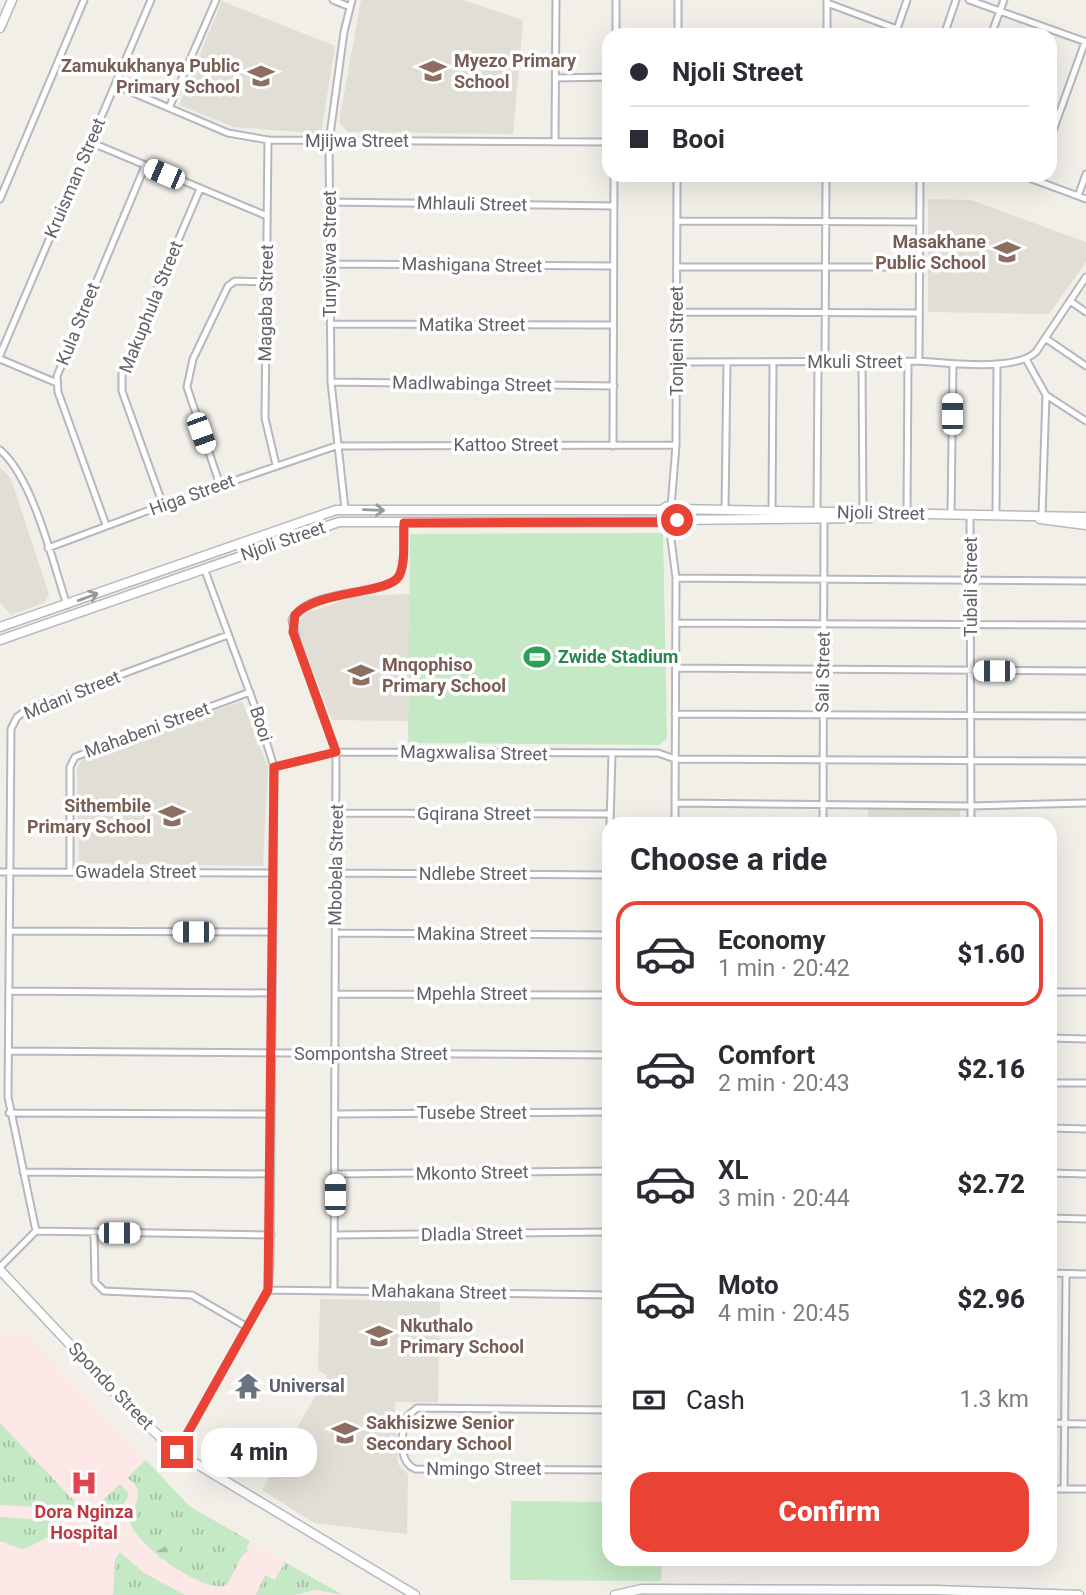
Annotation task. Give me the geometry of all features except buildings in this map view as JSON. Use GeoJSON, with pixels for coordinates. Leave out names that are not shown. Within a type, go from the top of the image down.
{"type":"FeatureCollection","features":[{"type":"Feature","properties":{"kind":"main road"},"geometry":{"type":"LineString","coordinates":[[0,28],[12,0]]}},
{"type":"Feature","properties":{"kind":"main road","name":"Njoli Street"},"geometry":{"type":"LineString","coordinates":[[0,627],[276,530],[345,509],[670,509],[970,519],[1086,517]]}},
{"type":"Feature","properties":{"kind":"main road"},"geometry":{"type":"LineString","coordinates":[[670,509],[670,522]]}},
{"type":"Feature","properties":{"kind":"main road"},"geometry":{"type":"LineString","coordinates":[[670,509],[670,522]]}},
{"type":"Feature","properties":{"kind":"main road","name":"Njoli Street"},"geometry":{"type":"LineString","coordinates":[[0,640],[331,524],[670,522],[907,513],[1042,517],[1086,525]]}},
{"type":"Feature","properties":{"kind":"main road","name":"Spondo Street"},"geometry":{"type":"LineString","coordinates":[[0,1269],[138,1417],[177,1452],[415,1595]]}},
{"type":"Feature","properties":{"kind":"main road"},"geometry":{"type":"LineString","coordinates":[[615,1595],[642,1589],[679,1589],[936,1590],[1079,1595]]}},
{"type":"Feature","properties":{"kind":"street"},"geometry":{"type":"LineString","coordinates":[[0,199],[85,0]]}},
{"type":"Feature","properties":{"kind":"street","name":"Kruisman Street"},"geometry":{"type":"LineString","coordinates":[[0,357],[151,0]]}},
{"type":"Feature","properties":{"kind":"street"},"geometry":{"type":"LineString","coordinates":[[169,108],[216,0]]}},
{"type":"Feature","properties":{"kind":"street"},"geometry":{"type":"LineString","coordinates":[[333,0],[350,7]]}},
{"type":"Feature","properties":{"kind":"street","name":"Tunyiswa Street"},"geometry":{"type":"LineString","coordinates":[[345,509],[331,382],[329,142],[352,0]]}},
{"type":"Feature","properties":{"kind":"street"},"geometry":{"type":"LineString","coordinates":[[555,142],[556,0]]}},
{"type":"Feature","properties":{"kind":"street"},"geometry":{"type":"LineString","coordinates":[[616,0],[616,28]]}},
{"type":"Feature","properties":{"kind":"street"},"geometry":{"type":"LineString","coordinates":[[678,0],[678,28]]}},
{"type":"Feature","properties":{"kind":"street"},"geometry":{"type":"LineString","coordinates":[[897,28],[907,0]]}},
{"type":"Feature","properties":{"kind":"street"},"geometry":{"type":"LineString","coordinates":[[946,28],[956,0]]}},
{"type":"Feature","properties":{"kind":"street"},"geometry":{"type":"LineString","coordinates":[[969,0],[1048,28]]}},
{"type":"Feature","properties":{"kind":"street"},"geometry":{"type":"LineString","coordinates":[[994,28],[1004,0]]}},
{"type":"Feature","properties":{"kind":"street"},"geometry":{"type":"LineString","coordinates":[[827,28],[827,1],[887,28]]}},
{"type":"Feature","properties":{"kind":"street"},"geometry":{"type":"LineString","coordinates":[[1057,31],[1086,42],[1057,120]]}},
{"type":"Feature","properties":{"kind":"street"},"geometry":{"type":"LineString","coordinates":[[556,78],[602,78]]}},
{"type":"Feature","properties":{"kind":"street","name":"Mjijwa Street"},"geometry":{"type":"LineString","coordinates":[[115,85],[228,133],[268,140],[602,142]]}},
{"type":"Feature","properties":{"kind":"street","name":"Magaba Street"},"geometry":{"type":"LineString","coordinates":[[268,140],[266,428],[276,465]]}},
{"type":"Feature","properties":{"kind":"street"},"geometry":{"type":"LineString","coordinates":[[90,142],[267,216]]}},
{"type":"Feature","properties":{"kind":"street","name":"Kula Street"},"geometry":{"type":"LineString","coordinates":[[106,525],[57,383],[63,356],[145,166]]}},
{"type":"Feature","properties":{"kind":"street"},"geometry":{"type":"LineString","coordinates":[[1078,196],[1086,174]]}},
{"type":"Feature","properties":{"kind":"street"},"geometry":{"type":"LineString","coordinates":[[613,446],[614,182]]}},
{"type":"Feature","properties":{"kind":"street","name":"Tonjeni Street"},"geometry":{"type":"LineString","coordinates":[[670,509],[676,445],[677,182]]}},
{"type":"Feature","properties":{"kind":"street","name":"Sali Street"},"geometry":{"type":"LineString","coordinates":[[822,817],[825,579],[820,516],[826,182]]}},
{"type":"Feature","properties":{"kind":"street"},"geometry":{"type":"LineString","coordinates":[[919,361],[920,182]]}},
{"type":"Feature","properties":{"kind":"street"},"geometry":{"type":"LineString","coordinates":[[1047,182],[1086,199]]}},
{"type":"Feature","properties":{"kind":"street","name":"Makuphula Street"},"geometry":{"type":"LineString","coordinates":[[163,505],[124,400],[122,378],[200,189]]}},
{"type":"Feature","properties":{"kind":"street","name":"Mhlauli Street"},"geometry":{"type":"LineString","coordinates":[[330,202],[614,205]]}},
{"type":"Feature","properties":{"kind":"street"},"geometry":{"type":"LineString","coordinates":[[677,221],[919,222]]}},
{"type":"Feature","properties":{"kind":"street","name":"Mashigana Street"},"geometry":{"type":"LineString","coordinates":[[330,264],[614,266]]}},
{"type":"Feature","properties":{"kind":"street"},"geometry":{"type":"LineString","coordinates":[[677,267],[919,267]]}},
{"type":"Feature","properties":{"kind":"street"},"geometry":{"type":"LineString","coordinates":[[1042,517],[1046,395],[1029,359],[1086,277]]}},
{"type":"Feature","properties":{"kind":"street"},"geometry":{"type":"LineString","coordinates":[[220,485],[191,407],[187,379],[224,291],[236,281],[265,282]]}},
{"type":"Feature","properties":{"kind":"street"},"geometry":{"type":"LineString","coordinates":[[1070,301],[1086,312]]}},
{"type":"Feature","properties":{"kind":"street"},"geometry":{"type":"LineString","coordinates":[[677,312],[919,313]]}},
{"type":"Feature","properties":{"kind":"street","name":"Matika Street"},"geometry":{"type":"LineString","coordinates":[[330,324],[614,325]]}},
{"type":"Feature","properties":{"kind":"street"},"geometry":{"type":"LineString","coordinates":[[1045,338],[1086,366]]}},
{"type":"Feature","properties":{"kind":"street"},"geometry":{"type":"LineString","coordinates":[[0,357],[57,383]]}},
{"type":"Feature","properties":{"kind":"street","name":"Mkuli Street"},"geometry":{"type":"LineString","coordinates":[[677,362],[919,361],[953,364],[1029,359]]}},
{"type":"Feature","properties":{"kind":"street"},"geometry":{"type":"LineString","coordinates":[[725,511],[727,362]]}},
{"type":"Feature","properties":{"kind":"street"},"geometry":{"type":"LineString","coordinates":[[772,512],[773,363]]}},
{"type":"Feature","properties":{"kind":"street"},"geometry":{"type":"LineString","coordinates":[[862,363],[863,513]]}},
{"type":"Feature","properties":{"kind":"street"},"geometry":{"type":"LineString","coordinates":[[907,513],[908,363]]}},
{"type":"Feature","properties":{"kind":"street"},"geometry":{"type":"LineString","coordinates":[[996,514],[997,363]]}},
{"type":"Feature","properties":{"kind":"street"},"geometry":{"type":"LineString","coordinates":[[951,514],[953,364]]}},
{"type":"Feature","properties":{"kind":"street","name":"Madlwabinga Street"},"geometry":{"type":"LineString","coordinates":[[331,382],[614,386]]}},
{"type":"Feature","properties":{"kind":"street"},"geometry":{"type":"LineString","coordinates":[[1046,395],[1086,421]]}},
{"type":"Feature","properties":{"kind":"street","name":"Kattoo Street"},"geometry":{"type":"LineString","coordinates":[[337,446],[676,445]]}},
{"type":"Feature","properties":{"kind":"street","name":"Higa Street"},"geometry":{"type":"LineString","coordinates":[[48,548],[276,465],[337,446]]}},
{"type":"Feature","properties":{"kind":"street"},"geometry":{"type":"LineString","coordinates":[[0,450],[20,474],[67,605]]}},
{"type":"Feature","properties":{"kind":"street","name":"Tubali Street"},"geometry":{"type":"LineString","coordinates":[[970,519],[971,817]]}},
{"type":"Feature","properties":{"kind":"street"},"geometry":{"type":"LineString","coordinates":[[670,522],[677,578],[675,817]]}},
{"type":"Feature","properties":{"kind":"street","name":"Mbobela Street"},"geometry":{"type":"LineString","coordinates":[[334,1291],[338,813],[336,752],[297,642],[292,620],[298,611],[309,605],[354,590],[382,588],[395,581],[401,570],[404,523]]}},
{"type":"Feature","properties":{"kind":"street","name":"Booi"},"geometry":{"type":"LineString","coordinates":[[177,1452],[268,1290],[271,1235],[274,767],[250,692],[204,568]]}},
{"type":"Feature","properties":{"kind":"street"},"geometry":{"type":"LineString","coordinates":[[677,578],[1086,581]]}},
{"type":"Feature","properties":{"kind":"street"},"geometry":{"type":"LineString","coordinates":[[677,623],[1086,625]]}},
{"type":"Feature","properties":{"kind":"street","name":"Mdani Street"},"geometry":{"type":"LineString","coordinates":[[36,1231],[9,1112],[10,738],[14,722],[21,712],[228,635]]}},
{"type":"Feature","properties":{"kind":"street"},"geometry":{"type":"LineString","coordinates":[[676,668],[1086,671]]}},
{"type":"Feature","properties":{"kind":"street","name":"Mahabeni Street"},"geometry":{"type":"LineString","coordinates":[[71,872],[70,767],[75,757],[250,692]]}},
{"type":"Feature","properties":{"kind":"street"},"geometry":{"type":"LineString","coordinates":[[675,714],[1086,716]]}},
{"type":"Feature","properties":{"kind":"street","name":"Magxwalisa Street"},"geometry":{"type":"LineString","coordinates":[[274,767],[336,752],[659,754],[675,759],[1086,761]]}},
{"type":"Feature","properties":{"kind":"street"},"geometry":{"type":"LineString","coordinates":[[610,814],[612,754]]}},
{"type":"Feature","properties":{"kind":"street"},"geometry":{"type":"LineString","coordinates":[[675,803],[971,806],[1086,803]]}},
{"type":"Feature","properties":{"kind":"street","name":"Gqirana Street"},"geometry":{"type":"LineString","coordinates":[[338,813],[610,814]]}},
{"type":"Feature","properties":{"kind":"street","name":"Gwadela Street"},"geometry":{"type":"LineString","coordinates":[[0,872],[272,873]]}},
{"type":"Feature","properties":{"kind":"street","name":"Ndlebe Street"},"geometry":{"type":"LineString","coordinates":[[337,873],[602,875]]}},
{"type":"Feature","properties":{"kind":"street"},"geometry":{"type":"LineString","coordinates":[[9,931],[273,932]]}},
{"type":"Feature","properties":{"kind":"street","name":"Makina Street"},"geometry":{"type":"LineString","coordinates":[[336,933],[602,935]]}},
{"type":"Feature","properties":{"kind":"street"},"geometry":{"type":"LineString","coordinates":[[9,991],[272,993]]}},
{"type":"Feature","properties":{"kind":"street"},"geometry":{"type":"LineString","coordinates":[[1057,992],[1086,992]]}},
{"type":"Feature","properties":{"kind":"street","name":"Mpehla Street"},"geometry":{"type":"LineString","coordinates":[[336,994],[602,995]]}},
{"type":"Feature","properties":{"kind":"street"},"geometry":{"type":"LineString","coordinates":[[1057,1038],[1086,1039]]}},
{"type":"Feature","properties":{"kind":"street","name":"Sompontsha Street"},"geometry":{"type":"LineString","coordinates":[[8,1051],[602,1055]]}},
{"type":"Feature","properties":{"kind":"street"},"geometry":{"type":"LineString","coordinates":[[1057,1083],[1086,1083]]}},
{"type":"Feature","properties":{"kind":"street"},"geometry":{"type":"LineString","coordinates":[[9,1112],[271,1114]]}},
{"type":"Feature","properties":{"kind":"street","name":"Tusebe Street"},"geometry":{"type":"LineString","coordinates":[[335,1114],[602,1112]]}},
{"type":"Feature","properties":{"kind":"street"},"geometry":{"type":"LineString","coordinates":[[1057,1128],[1086,1129]]}},
{"type":"Feature","properties":{"kind":"street","name":"Mkonto Street"},"geometry":{"type":"LineString","coordinates":[[335,1174],[602,1171]]}},
{"type":"Feature","properties":{"kind":"street"},"geometry":{"type":"LineString","coordinates":[[23,1172],[271,1174]]}},
{"type":"Feature","properties":{"kind":"street"},"geometry":{"type":"LineString","coordinates":[[1057,1173],[1086,1174]]}},
{"type":"Feature","properties":{"kind":"street"},"geometry":{"type":"LineString","coordinates":[[1057,1218],[1086,1219]]}},
{"type":"Feature","properties":{"kind":"street"},"geometry":{"type":"LineString","coordinates":[[0,1269],[36,1231],[271,1235]]}},
{"type":"Feature","properties":{"kind":"street","name":"Dladla Street"},"geometry":{"type":"LineString","coordinates":[[335,1235],[602,1232]]}},
{"type":"Feature","properties":{"kind":"street"},"geometry":{"type":"LineString","coordinates":[[94,1233],[95,1282],[104,1291],[192,1295],[247,1327]]}},
{"type":"Feature","properties":{"kind":"street"},"geometry":{"type":"LineString","coordinates":[[1057,1273],[1086,1274]]}},
{"type":"Feature","properties":{"kind":"street"},"geometry":{"type":"LineString","coordinates":[[1064,1489],[1066,1274]]}},
{"type":"Feature","properties":{"kind":"street","name":"Mahakana Street"},"geometry":{"type":"LineString","coordinates":[[268,1290],[602,1294]]}},
{"type":"Feature","properties":{"kind":"street","name":"Nmingo Street"},"geometry":{"type":"LineString","coordinates":[[602,1408],[417,1408],[404,1419],[403,1456],[408,1465],[415,1469],[602,1470]]}},
{"type":"Feature","properties":{"kind":"street"},"geometry":{"type":"LineString","coordinates":[[1057,1423],[1086,1424]]}},
{"type":"Feature","properties":{"kind":"street"},"geometry":{"type":"LineString","coordinates":[[1057,1489],[1086,1489]]}},
{"type":"Feature","properties":{"kind":"shaded area","name":"Myezo Primary School"},"geometry":{"type":"Polygon","coordinates":[[[361,0],[463,0],[523,20],[513,134],[348,132],[339,122],[361,0]]]}},
{"type":"Feature","properties":{"kind":"shaded area","name":"Zamukukhanya Public Primary School"},"geometry":{"type":"Polygon","coordinates":[[[222,1],[335,46],[321,134],[234,127],[179,105],[222,1]]]}},
{"type":"Feature","properties":{"kind":"shaded area","name":"Masakhane Public School"},"geometry":{"type":"Polygon","coordinates":[[[928,199],[971,200],[1086,242],[1086,262],[1049,314],[928,312],[928,199]]]}},
{"type":"Feature","properties":{"kind":"shaded area"},"geometry":{"type":"Polygon","coordinates":[[[0,467],[11,479],[49,594],[44,603],[11,615],[0,603],[0,467]]]}},
{"type":"Feature","properties":{"kind":"shaded area","name":"Mnqophiso Primary School"},"geometry":{"type":"Polygon","coordinates":[[[410,594],[408,721],[332,720],[297,629],[303,614],[357,596],[410,594]]]}},
{"type":"Feature","properties":{"kind":"shaded area","name":"Sithembile Primary School"},"geometry":{"type":"Polygon","coordinates":[[[242,701],[268,767],[263,866],[79,863],[77,769],[83,758],[242,701]]]}},
{"type":"Feature","properties":{"kind":"shaded area"},"geometry":{"type":"Polygon","coordinates":[[[868,808],[960,810],[960,817],[869,817],[868,808]]]}},
{"type":"Feature","properties":{"kind":"shaded area"},"geometry":{"type":"Polygon","coordinates":[[[320,1299],[440,1301],[438,1402],[395,1402],[398,1464],[408,1474],[407,1534],[314,1523],[262,1490],[327,1375],[318,1371],[320,1299]]]}},
{"type":"Feature","properties":{"kind":"shaded area","name":"Dora Nginza Hospital"},"geometry":{"type":"Polygon","coordinates":[[[0,1330],[25,1333],[189,1506],[343,1595],[0,1595],[0,1330]]]}},
{"type":"Feature","properties":{"kind":"green space","name":"Zwide Stadium"},"geometry":{"type":"Polygon","coordinates":[[[663,533],[667,738],[659,745],[408,743],[410,534],[663,533]]]}},
{"type":"Feature","properties":{"kind":"green space"},"geometry":{"type":"Polygon","coordinates":[[[0,1423],[80,1507],[72,1516],[39,1507],[0,1505],[0,1423]]]}},
{"type":"Feature","properties":{"kind":"green space"},"geometry":{"type":"Polygon","coordinates":[[[146,1460],[189,1506],[250,1541],[246,1548],[249,1550],[242,1556],[227,1585],[203,1583],[188,1576],[158,1555],[135,1532],[130,1522],[138,1493],[137,1488],[127,1478],[146,1460]]]}},
{"type":"Feature","properties":{"kind":"green space"},"geometry":{"type":"Polygon","coordinates":[[[120,1484],[129,1494],[122,1508],[113,1512],[102,1501],[120,1484]]]}},
{"type":"Feature","properties":{"kind":"green space"},"geometry":{"type":"Polygon","coordinates":[[[511,1501],[602,1502],[602,1566],[662,1566],[661,1581],[510,1580],[511,1501]]]}},
{"type":"Feature","properties":{"kind":"green space"},"geometry":{"type":"Polygon","coordinates":[[[0,1517],[46,1520],[98,1540],[84,1543],[53,1536],[21,1549],[0,1541],[0,1517]]]}},
{"type":"Feature","properties":{"kind":"green space"},"geometry":{"type":"Polygon","coordinates":[[[174,1535],[183,1543],[178,1549],[179,1556],[172,1560],[159,1558],[157,1551],[172,1543],[174,1535]]]}},
{"type":"Feature","properties":{"kind":"green space"},"geometry":{"type":"Polygon","coordinates":[[[120,1552],[144,1573],[185,1595],[113,1595],[115,1560],[120,1552]]]}},
{"type":"Feature","properties":{"kind":"green space"},"geometry":{"type":"Polygon","coordinates":[[[285,1562],[343,1595],[316,1590],[295,1595],[256,1595],[265,1575],[275,1580],[285,1562]]]}},
{"type":"Feature","properties":{"kind":"place","name":"Myezo Primary School"},"geometry":{"type":"Point","coordinates":[433,71]}},
{"type":"Feature","properties":{"kind":"place","name":"Zamukukhanya Public Primary School"},"geometry":{"type":"Point","coordinates":[261,76]}},
{"type":"Feature","properties":{"kind":"place","name":"Masakhane Public School"},"geometry":{"type":"Point","coordinates":[1007,252]}},
{"type":"Feature","properties":{"kind":"place","name":"Zwide Stadium"},"geometry":{"type":"Point","coordinates":[537,657]}},
{"type":"Feature","properties":{"kind":"place","name":"Mnqophiso Primary School"},"geometry":{"type":"Point","coordinates":[361,675]}},
{"type":"Feature","properties":{"kind":"place","name":"Sithembile Primary School"},"geometry":{"type":"Point","coordinates":[172,816]}},
{"type":"Feature","properties":{"kind":"place","name":"Nkuthalo Primary School"},"geometry":{"type":"Point","coordinates":[379,1336]}},
{"type":"Feature","properties":{"kind":"place","name":"Universal"},"geometry":{"type":"Point","coordinates":[248,1386]}},
{"type":"Feature","properties":{"kind":"place","name":"Sakhisizwe Senior Secondary School"},"geometry":{"type":"Point","coordinates":[345,1433]}},
{"type":"Feature","properties":{"kind":"place","name":"Dora Nginza Hospital"},"geometry":{"type":"Point","coordinates":[84,1483]}},
{"type":"Feature","properties":{"kind":"route"},"geometry":{"type":"LineString","coordinates":[[177,1452],[268,1290],[271,1235],[274,767],[336,752],[293,632],[292,620],[298,611],[309,605],[354,590],[382,588],[395,581],[401,570],[404,523],[499,520],[672,524],[677,520]]}}]}
